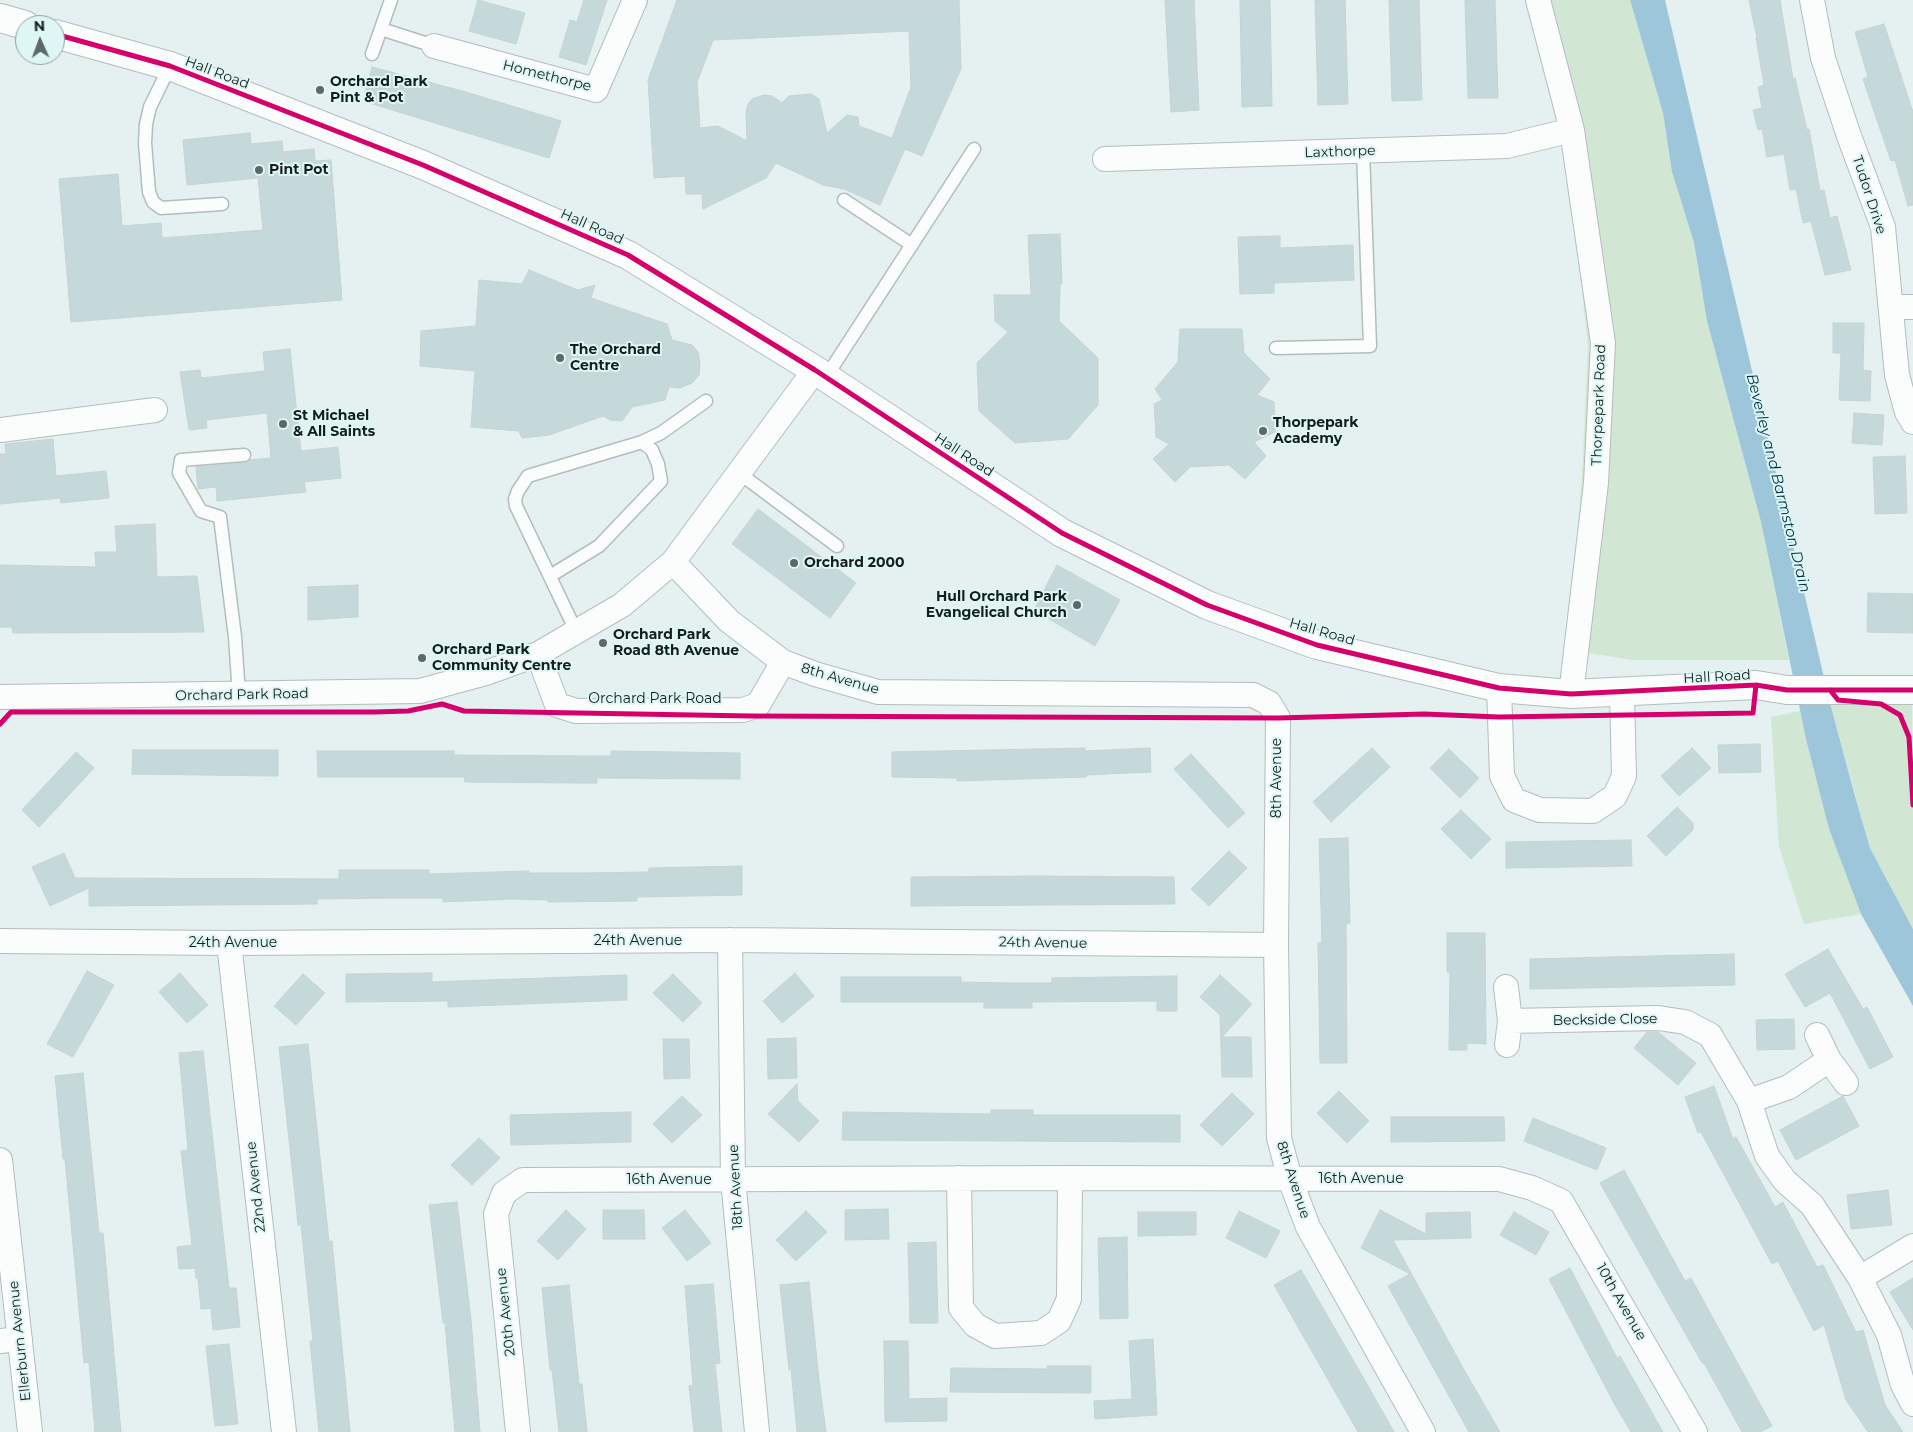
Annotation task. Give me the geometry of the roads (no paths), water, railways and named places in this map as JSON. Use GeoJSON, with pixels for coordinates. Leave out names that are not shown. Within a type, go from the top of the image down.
{"type":"FeatureCollection","features":[{"type":"Feature","properties":{"kind":"street","name":"Homethorpe"},"geometry":{"type":"LineString","coordinates":[[434,46],[596,90],[634,0]]}},
{"type":"Feature","properties":{"kind":"street","name":"Thorpepark Road"},"geometry":{"type":"LineString","coordinates":[[1538,0],[1572,130],[1603,343],[1596,483],[1571,694]]}},
{"type":"Feature","properties":{"kind":"street","name":"Tudor Drive"},"geometry":{"type":"LineString","coordinates":[[1816,1],[1823,58],[1849,136],[1883,227],[1902,307],[1897,375],[1907,412],[1913,422]]}},
{"type":"Feature","properties":{"kind":"street"},"geometry":{"type":"LineString","coordinates":[[0,18],[15,22]]}},
{"type":"Feature","properties":{"kind":"street","name":"Hall Road"},"geometry":{"type":"LineString","coordinates":[[65,37],[170,66],[423,165],[628,255],[820,373],[1062,533],[1207,605],[1317,645],[1499,688],[1571,694],[1756,685],[1787,690],[1913,690]]}},
{"type":"Feature","properties":{"kind":"street","name":"Laxthorpe"},"geometry":{"type":"LineString","coordinates":[[1105,159],[1508,146],[1572,130]]}},
{"type":"Feature","properties":{"kind":"street","name":"Orchard Park Road"},"geometry":{"type":"LineString","coordinates":[[0,697],[420,691],[486,673],[538,654],[622,605],[673,562],[739,473],[820,373]]}},
{"type":"Feature","properties":{"kind":"street"},"geometry":{"type":"LineString","coordinates":[[0,430],[155,410]]}},
{"type":"Feature","properties":{"kind":"street","name":"8th Avenue"},"geometry":{"type":"LineString","coordinates":[[673,562],[729,621],[783,662],[815,674],[878,692],[1253,695],[1269,703],[1278,718],[1276,945],[1279,1138],[1290,1178],[1308,1227],[1423,1432]]}},
{"type":"Feature","properties":{"kind":"street","name":"Orchard Park Road"},"geometry":{"type":"LineString","coordinates":[[538,654],[557,704],[576,711],[743,710],[758,705],[783,662]]}},
{"type":"Feature","properties":{"kind":"street"},"geometry":{"type":"LineString","coordinates":[[1499,688],[1502,776],[1514,800],[1540,810],[1593,811],[1615,796],[1624,776],[1622,693]]}},
{"type":"Feature","properties":{"kind":"street","name":"24th Avenue"},"geometry":{"type":"LineString","coordinates":[[0,941],[229,943],[730,940],[1276,945]]}},
{"type":"Feature","properties":{"kind":"street","name":"18th Avenue"},"geometry":{"type":"LineString","coordinates":[[730,940],[733,1179],[757,1432]]}},
{"type":"Feature","properties":{"kind":"street","name":"22nd Avenue"},"geometry":{"type":"LineString","coordinates":[[229,943],[284,1432]]}},
{"type":"Feature","properties":{"kind":"street"},"geometry":{"type":"LineString","coordinates":[[1506,987],[1510,1021],[1507,1045]]}},
{"type":"Feature","properties":{"kind":"street","name":"Beckside Close"},"geometry":{"type":"LineString","coordinates":[[1510,1021],[1658,1018],[1685,1022],[1710,1035],[1749,1101],[1768,1156],[1785,1181],[1812,1205],[1860,1278],[1889,1334],[1903,1385],[1913,1404]]}},
{"type":"Feature","properties":{"kind":"street"},"geometry":{"type":"LineString","coordinates":[[1817,1035],[1829,1060],[1846,1083]]}},
{"type":"Feature","properties":{"kind":"street"},"geometry":{"type":"LineString","coordinates":[[1749,1101],[1789,1087],[1829,1060]]}},
{"type":"Feature","properties":{"kind":"street","name":"Ellerburn Avenue"},"geometry":{"type":"LineString","coordinates":[[0,1160],[10,1340],[30,1432]]}},
{"type":"Feature","properties":{"kind":"street"},"geometry":{"type":"LineString","coordinates":[[959,1178],[961,1308],[975,1325],[995,1336],[1041,1333],[1058,1322],[1069,1299],[1070,1178]]}},
{"type":"Feature","properties":{"kind":"street","name":"16th Avenue"},"geometry":{"type":"LineString","coordinates":[[504,1193],[523,1180],[959,1178],[1499,1179],[1532,1188]]}},
{"type":"Feature","properties":{"kind":"street","name":"10th Avenue"},"geometry":{"type":"LineString","coordinates":[[1532,1188],[1561,1202],[1695,1432]]}},
{"type":"Feature","properties":{"kind":"street","name":"20th Avenue"},"geometry":{"type":"LineString","coordinates":[[504,1193],[496,1214],[518,1432]]}},
{"type":"Feature","properties":{"kind":"street"},"geometry":{"type":"LineString","coordinates":[[1860,1278],[1913,1246]]}},
{"type":"Feature","properties":{"kind":"lane"},"geometry":{"type":"LineString","coordinates":[[372,54],[391,0]]}},
{"type":"Feature","properties":{"kind":"lane"},"geometry":{"type":"LineString","coordinates":[[381,29],[434,46]]}},
{"type":"Feature","properties":{"kind":"lane"},"geometry":{"type":"LineString","coordinates":[[170,66],[150,107],[146,124],[145,143],[149,192],[153,202],[161,208],[222,204]]}},
{"type":"Feature","properties":{"kind":"lane"},"geometry":{"type":"LineString","coordinates":[[820,373],[912,245],[974,149]]}},
{"type":"Feature","properties":{"kind":"lane"},"geometry":{"type":"LineString","coordinates":[[1276,348],[1370,346],[1363,151]]}},
{"type":"Feature","properties":{"kind":"lane"},"geometry":{"type":"LineString","coordinates":[[844,200],[912,245]]}},
{"type":"Feature","properties":{"kind":"lane"},"geometry":{"type":"LineString","coordinates":[[576,631],[516,506],[515,498],[518,491],[528,476],[642,442],[661,433],[706,400]]}},
{"type":"Feature","properties":{"kind":"lane"},"geometry":{"type":"LineString","coordinates":[[550,576],[599,546],[661,482],[658,464],[652,450],[642,442]]}},
{"type":"Feature","properties":{"kind":"lane"},"geometry":{"type":"LineString","coordinates":[[239,695],[235,637],[220,517],[201,511],[179,473],[181,460],[244,455]]}},
{"type":"Feature","properties":{"kind":"lane"},"geometry":{"type":"LineString","coordinates":[[739,473],[837,546]]}},
{"type":"Feature","properties":{"kind":"water","name":"Beverley and Barmston Drain"},"geometry":{"type":"Polygon","coordinates":[[[1630,0],[1665,0],[1830,703],[1870,848],[1913,929],[1913,1006],[1861,914],[1829,829],[1806,739],[1761,522],[1707,321],[1694,243],[1672,172],[1663,113],[1630,0]]]}},
{"type":"Feature","properties":{"kind":"place","name":"Orchard Park Pint & Pot"},"geometry":{"type":"Point","coordinates":[320,90]}},
{"type":"Feature","properties":{"kind":"place","name":"Pint Pot"},"geometry":{"type":"Point","coordinates":[259,170]}},
{"type":"Feature","properties":{"kind":"place","name":"The Orchard Centre"},"geometry":{"type":"Point","coordinates":[560,358]}},
{"type":"Feature","properties":{"kind":"place","name":"St Michael & All Saints"},"geometry":{"type":"Point","coordinates":[283,424]}},
{"type":"Feature","properties":{"kind":"place","name":"Thorpepark Academy"},"geometry":{"type":"Point","coordinates":[1263,431]}},
{"type":"Feature","properties":{"kind":"place","name":"Orchard 2000"},"geometry":{"type":"Point","coordinates":[794,563]}},
{"type":"Feature","properties":{"kind":"place","name":"Hull Orchard Park Evangelical Church"},"geometry":{"type":"Point","coordinates":[1077,605]}},
{"type":"Feature","properties":{"kind":"place","name":"Orchard Park Road 8th Avenue"},"geometry":{"type":"Point","coordinates":[603,643]}},
{"type":"Feature","properties":{"kind":"place","name":"Orchard Park Community Centre"},"geometry":{"type":"Point","coordinates":[422,658]}}]}
